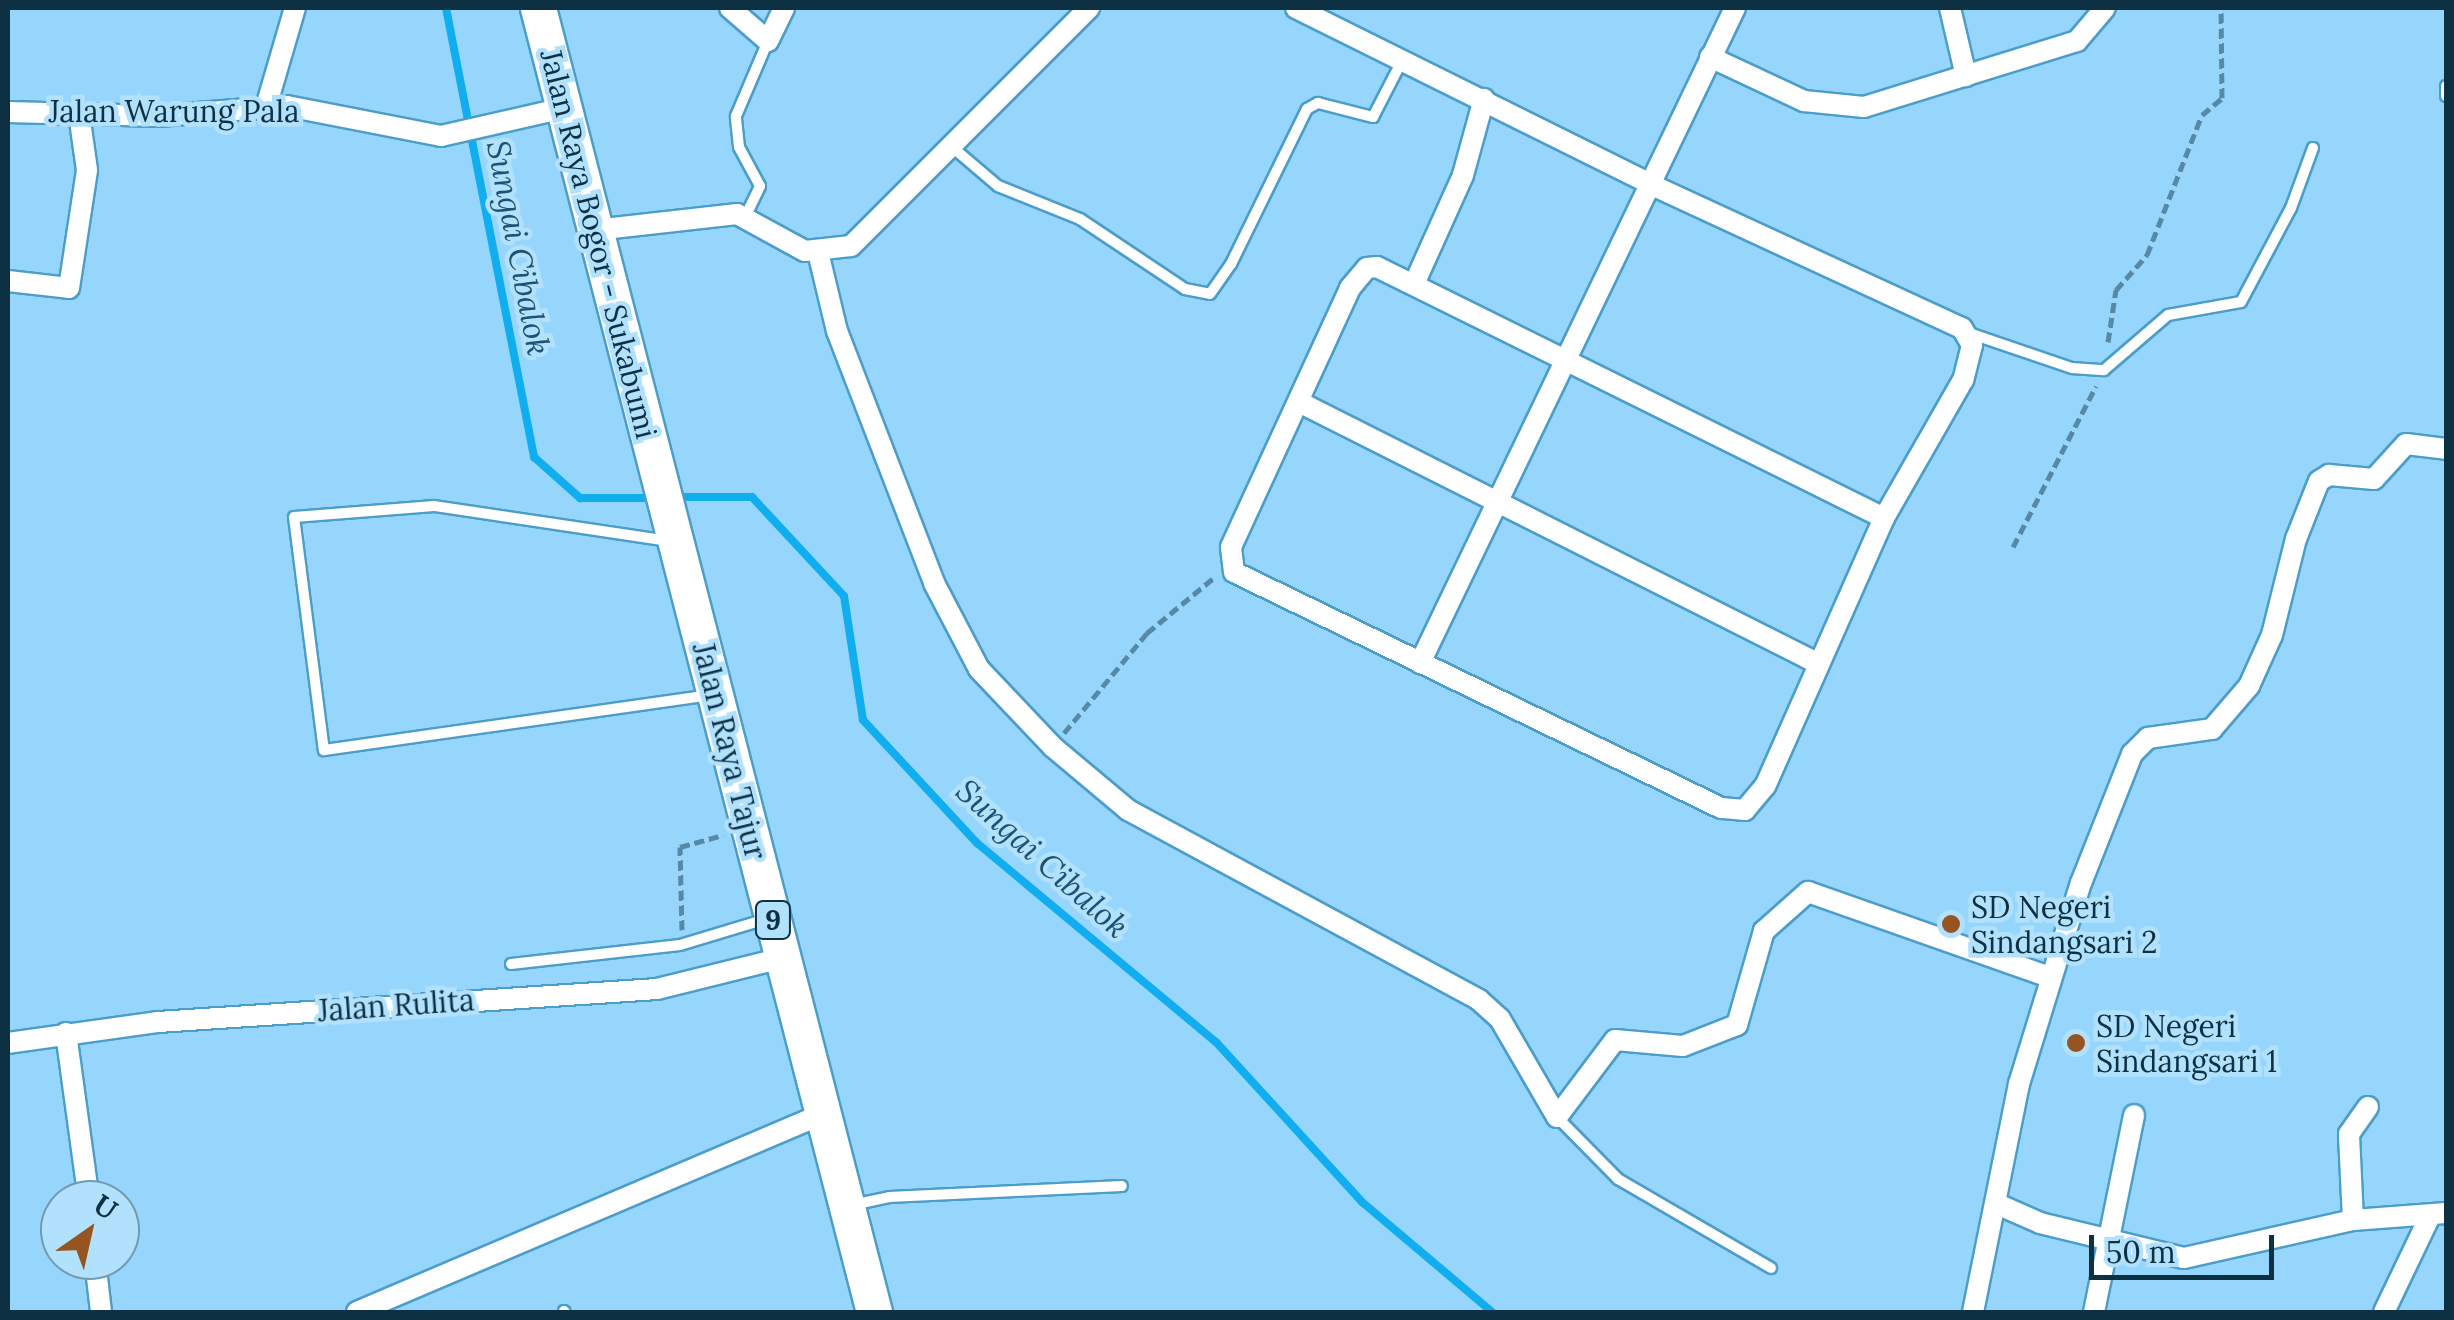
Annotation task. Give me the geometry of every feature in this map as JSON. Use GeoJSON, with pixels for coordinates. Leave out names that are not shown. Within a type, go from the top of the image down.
{"type":"FeatureCollection","features":[{"type":"Feature","properties":{"kind":"highway","name":"Jalan Raya Bogor - Sukabumi"},"geometry":{"type":"LineString","coordinates":[[538,8],[660,480]]}},
{"type":"Feature","properties":{"kind":"highway","name":"Jalan Raya Tajur"},"geometry":{"type":"LineString","coordinates":[[660,480],[874,1312]]}},
{"type":"Feature","properties":{"kind":"street"},"geometry":{"type":"LineString","coordinates":[[266,106],[295,8]]}},
{"type":"Feature","properties":{"kind":"street"},"geometry":{"type":"LineString","coordinates":[[730,8],[768,41],[784,8]]}},
{"type":"Feature","properties":{"kind":"street"},"geometry":{"type":"LineString","coordinates":[[595,230],[746,216],[795,248],[818,252],[851,246],[872,231],[950,145],[1089,8]]}},
{"type":"Feature","properties":{"kind":"street"},"geometry":{"type":"LineString","coordinates":[[1296,8],[1654,186],[1970,333],[1963,380],[1884,518],[1765,786],[1752,805],[1738,811],[1420,663],[1228,566],[1237,532],[1356,278],[1377,266],[1884,518]]}},
{"type":"Feature","properties":{"kind":"street"},"geometry":{"type":"LineString","coordinates":[[1420,663],[1654,186],[1735,8]]}},
{"type":"Feature","properties":{"kind":"street"},"geometry":{"type":"LineString","coordinates":[[1950,8],[1966,76]]}},
{"type":"Feature","properties":{"kind":"street"},"geometry":{"type":"LineString","coordinates":[[1710,57],[1785,94],[1834,108],[1882,104],[2077,41],[2105,8]]}},
{"type":"Feature","properties":{"kind":"street"},"geometry":{"type":"LineString","coordinates":[[1415,282],[1464,175],[1484,99]]}},
{"type":"Feature","properties":{"kind":"street","name":"Jalan Warung Pala"},"geometry":{"type":"LineString","coordinates":[[8,112],[79,114],[266,106],[308,109],[403,133],[458,134],[564,108]]}},
{"type":"Feature","properties":{"kind":"street"},"geometry":{"type":"LineString","coordinates":[[8,280],[69,288],[87,170],[79,114]]}},
{"type":"Feature","properties":{"kind":"street"},"geometry":{"type":"LineString","coordinates":[[818,252],[837,332],[948,618],[979,669],[1053,746],[1151,824],[1480,1000],[1500,1019],[1557,1117],[1614,1040],[1683,1046],[1737,1024],[1764,931],[1808,892],[2050,977]]}},
{"type":"Feature","properties":{"kind":"street"},"geometry":{"type":"LineString","coordinates":[[1299,402],[1498,507],[1818,664]]}},
{"type":"Feature","properties":{"kind":"street"},"geometry":{"type":"LineString","coordinates":[[1973,1312],[2013,1107],[2050,977],[2132,754],[2148,738],[2212,729],[2249,686],[2272,635],[2296,540],[2319,481],[2330,475],[2374,480],[2406,444],[2446,449]]}},
{"type":"Feature","properties":{"kind":"street","name":"Jalan Rulita"},"geometry":{"type":"LineString","coordinates":[[8,1043],[218,1017],[657,989],[782,958]]}},
{"type":"Feature","properties":{"kind":"street"},"geometry":{"type":"LineString","coordinates":[[66,1034],[86,1180]]}},
{"type":"Feature","properties":{"kind":"street"},"geometry":{"type":"LineString","coordinates":[[2353,1220],[2349,1134],[2368,1106]]}},
{"type":"Feature","properties":{"kind":"street"},"geometry":{"type":"LineString","coordinates":[[357,1312],[825,1113]]}},
{"type":"Feature","properties":{"kind":"street"},"geometry":{"type":"LineString","coordinates":[[2094,1312],[2134,1115]]}},
{"type":"Feature","properties":{"kind":"street"},"geometry":{"type":"LineString","coordinates":[[1997,1204],[2040,1224],[2184,1258],[2353,1220],[2438,1216]]}},
{"type":"Feature","properties":{"kind":"street"},"geometry":{"type":"LineString","coordinates":[[2384,1312],[2438,1216]]}},
{"type":"Feature","properties":{"kind":"street"},"geometry":{"type":"LineString","coordinates":[[97,1280],[101,1312]]}},
{"type":"Feature","properties":{"kind":"lane"},"geometry":{"type":"LineString","coordinates":[[746,216],[760,186],[739,147],[736,116],[768,41]]}},
{"type":"Feature","properties":{"kind":"lane"},"geometry":{"type":"LineString","coordinates":[[950,145],[998,186],[1080,219],[1185,289],[1210,294],[1232,264],[1307,110],[1318,102],[1372,117],[1403,58]]}},
{"type":"Feature","properties":{"kind":"lane"},"geometry":{"type":"LineString","coordinates":[[2446,86],[2446,96]]}},
{"type":"Feature","properties":{"kind":"lane"},"geometry":{"type":"LineString","coordinates":[[1970,333],[2072,368],[2104,370],[2168,315],[2245,299],[2314,148]]}},
{"type":"Feature","properties":{"kind":"lane"},"geometry":{"type":"LineString","coordinates":[[673,535],[434,506],[294,517],[324,750],[716,694]]}},
{"type":"Feature","properties":{"kind":"lane"},"geometry":{"type":"LineString","coordinates":[[511,964],[680,945],[772,918]]}},
{"type":"Feature","properties":{"kind":"lane"},"geometry":{"type":"LineString","coordinates":[[1557,1117],[1594,1160],[1631,1188],[1771,1268]]}},
{"type":"Feature","properties":{"kind":"lane"},"geometry":{"type":"LineString","coordinates":[[847,1207],[889,1197],[1122,1186]]}},
{"type":"Feature","properties":{"kind":"path"},"geometry":{"type":"LineString","coordinates":[[2013,548],[2104,370],[2116,290],[2147,255],[2202,115],[2222,98],[2222,8]]}},
{"type":"Feature","properties":{"kind":"path"},"geometry":{"type":"LineString","coordinates":[[1053,746],[1147,633],[1228,566]]}},
{"type":"Feature","properties":{"kind":"path"},"geometry":{"type":"LineString","coordinates":[[680,945],[680,848],[750,828]]}},
{"type":"Feature","properties":{"kind":"waterway","name":"Sungai Cibalok"},"geometry":{"type":"LineString","coordinates":[[446,8],[534,457],[580,498],[654,498]]}},
{"type":"Feature","properties":{"kind":"waterway","name":"Sungai Cibalok"},"geometry":{"type":"LineString","coordinates":[[673,497],[752,497],[844,596],[863,720],[977,843],[1216,1042],[1362,1202],[1492,1312]]}},
{"type":"Feature","properties":{"kind":"place","name":"SD Negeri Sindangsari 2"},"geometry":{"type":"Point","coordinates":[1951,924]}},
{"type":"Feature","properties":{"kind":"place","name":"SD Negeri Sindangsari 1"},"geometry":{"type":"Point","coordinates":[2076,1043]}}]}
